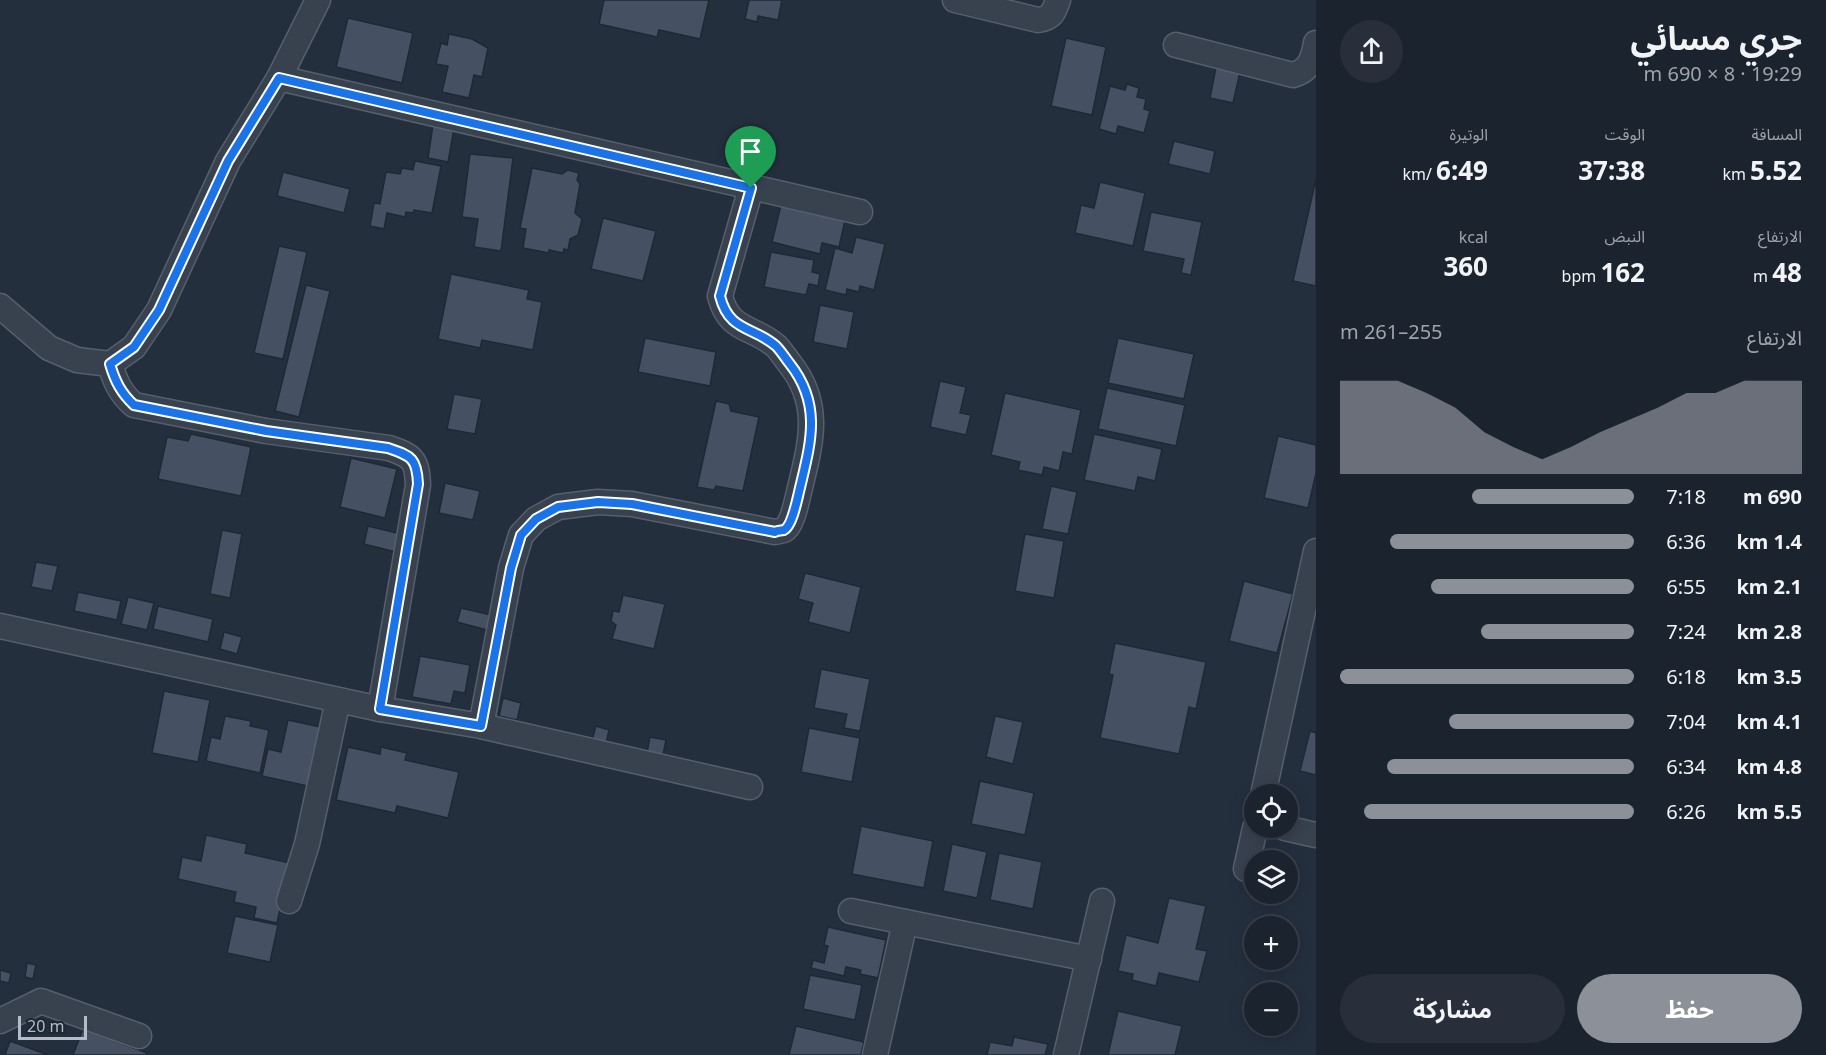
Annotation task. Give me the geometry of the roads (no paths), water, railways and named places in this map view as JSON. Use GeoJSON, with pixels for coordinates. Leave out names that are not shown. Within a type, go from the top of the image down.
{"type":"FeatureCollection","features":[{"type":"Feature","properties":{"kind":"street"},"geometry":{"type":"LineString","coordinates":[[0,306],[49,348],[77,360],[110,364],[134,347],[159,310],[228,161],[279,78],[318,0]]}},
{"type":"Feature","properties":{"kind":"street"},"geometry":{"type":"LineString","coordinates":[[955,0],[1038,20],[1047,19],[1054,13],[1058,0]]}},
{"type":"Feature","properties":{"kind":"street"},"geometry":{"type":"LineString","coordinates":[[1176,45],[1293,75],[1308,68],[1316,43]]}},
{"type":"Feature","properties":{"kind":"street"},"geometry":{"type":"LineString","coordinates":[[279,78],[860,212]]}},
{"type":"Feature","properties":{"kind":"street"},"geometry":{"type":"LineString","coordinates":[[481,726],[511,568],[521,535],[536,519],[558,507],[598,502],[632,504],[775,532],[789,526],[808,453],[812,422],[808,396],[798,375],[776,346],[731,320],[720,296],[751,188]]}},
{"type":"Feature","properties":{"kind":"street"},"geometry":{"type":"LineString","coordinates":[[110,364],[123,395],[134,405],[266,431],[388,448],[408,454],[418,468],[418,484],[380,709]]}},
{"type":"Feature","properties":{"kind":"street"},"geometry":{"type":"LineString","coordinates":[[1265,784],[1316,551]]}},
{"type":"Feature","properties":{"kind":"street"},"geometry":{"type":"LineString","coordinates":[[0,626],[380,709],[481,726],[750,788]]}},
{"type":"Feature","properties":{"kind":"street"},"geometry":{"type":"LineString","coordinates":[[289,901],[307,844],[338,700]]}},
{"type":"Feature","properties":{"kind":"street"},"geometry":{"type":"LineString","coordinates":[[1298,831],[1316,835]]}},
{"type":"Feature","properties":{"kind":"street"},"geometry":{"type":"LineString","coordinates":[[1066,1055],[1102,901]]}},
{"type":"Feature","properties":{"kind":"street"},"geometry":{"type":"LineString","coordinates":[[851,911],[1089,959]]}},
{"type":"Feature","properties":{"kind":"street"},"geometry":{"type":"LineString","coordinates":[[875,1055],[905,922]]}},
{"type":"Feature","properties":{"kind":"street"},"geometry":{"type":"LineString","coordinates":[[0,1021],[41,1002],[139,1036]]}}]}
